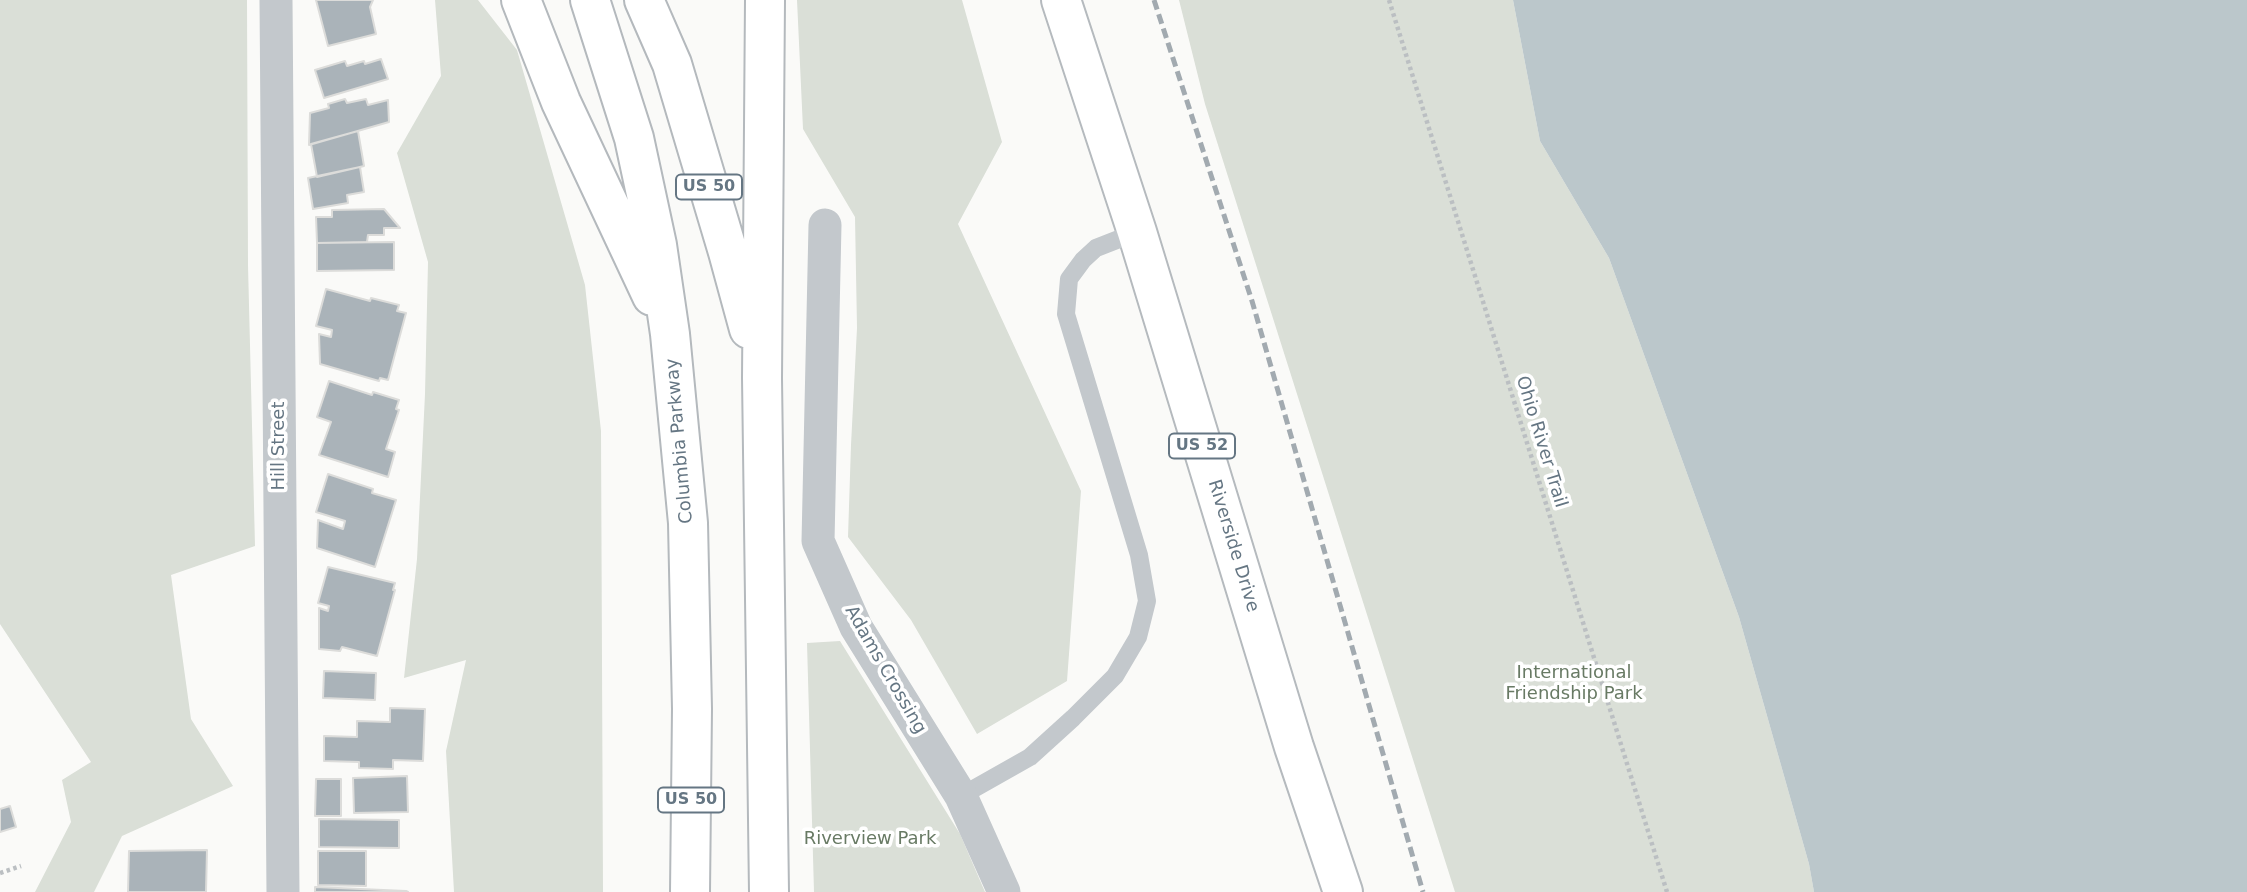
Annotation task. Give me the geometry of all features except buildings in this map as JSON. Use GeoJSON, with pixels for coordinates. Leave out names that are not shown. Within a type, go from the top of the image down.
{"type":"FeatureCollection","features":[{"type":"Feature","properties":{"kind":"main road"},"geometry":{"type":"LineString","coordinates":[[522,0],[561,102],[670,334]]}},
{"type":"Feature","properties":{"kind":"main road","name":"Columbia Parkway"},"geometry":{"type":"LineString","coordinates":[[590,0],[634,138],[657,245],[670,334],[688,523],[692,709],[690,892]]}},
{"type":"Feature","properties":{"kind":"main road","name":"US 50"},"geometry":{"type":"LineString","coordinates":[[644,0],[672,64],[762,378],[769,892]]}},
{"type":"Feature","properties":{"kind":"main road"},"geometry":{"type":"LineString","coordinates":[[762,378],[765,0]]}},
{"type":"Feature","properties":{"kind":"main road","name":"Riverside Drive"},"geometry":{"type":"LineString","coordinates":[[1061,0],[1137,232],[1294,747],[1343,892]]}},
{"type":"Feature","properties":{"kind":"street","name":"Hill Street"},"geometry":{"type":"LineString","coordinates":[[276,0],[283,892]]}},
{"type":"Feature","properties":{"kind":"street","name":"Adams Crossing"},"geometry":{"type":"LineString","coordinates":[[825,225],[818,541],[856,627],[961,796],[1004,892]]}},
{"type":"Feature","properties":{"kind":"lane"},"geometry":{"type":"LineString","coordinates":[[961,796],[1030,757],[1065,726],[1115,676],[1138,637],[1147,601],[1139,555],[1066,314],[1069,279],[1083,260],[1096,248],[1137,232]]}},
{"type":"Feature","properties":{"kind":"path","name":"Ohio River Trail"},"geometry":{"type":"LineString","coordinates":[[1389,0],[1667,892]]}},
{"type":"Feature","properties":{"kind":"path"},"geometry":{"type":"LineString","coordinates":[[0,873],[21,866]]}},
{"type":"Feature","properties":{"kind":"green space"},"geometry":{"type":"Polygon","coordinates":[[[0,0],[247,0],[248,265],[255,546],[171,575],[191,719],[233,786],[122,836],[94,892],[35,892],[71,822],[62,780],[91,762],[0,624],[0,0]]]}},
{"type":"Feature","properties":{"kind":"green space"},"geometry":{"type":"Polygon","coordinates":[[[435,0],[478,0],[517,50],[585,285],[601,431],[603,892],[454,892],[446,751],[466,660],[404,678],[417,559],[428,262],[397,153],[441,76],[435,0]]]}},
{"type":"Feature","properties":{"kind":"green space"},"geometry":{"type":"Polygon","coordinates":[[[797,0],[962,0],[1002,142],[958,224],[1081,491],[1067,681],[977,734],[911,620],[848,537],[857,328],[855,217],[803,129],[797,0]]]}},
{"type":"Feature","properties":{"kind":"green space","name":"International Friendship Park"},"geometry":{"type":"Polygon","coordinates":[[[1179,0],[1513,0],[1540,141],[1609,258],[1739,617],[1809,864],[1814,892],[1455,892],[1205,104],[1179,0]]]}},
{"type":"Feature","properties":{"kind":"green space","name":"Riverview Park"},"geometry":{"type":"Polygon","coordinates":[[[840,641],[960,834],[985,892],[814,892],[807,643],[840,641]]]}},
{"type":"Feature","properties":{"kind":"shaded area"},"geometry":{"type":"Polygon","coordinates":[[[1513,0],[2247,0],[2247,892],[1814,892],[1809,864],[1739,617],[1609,258],[1540,141],[1513,0]]]}},
{"type":"Feature","properties":{"kind":"railway"},"geometry":{"type":"LineString","coordinates":[[1154,0],[1252,301],[1423,892]]}}]}
